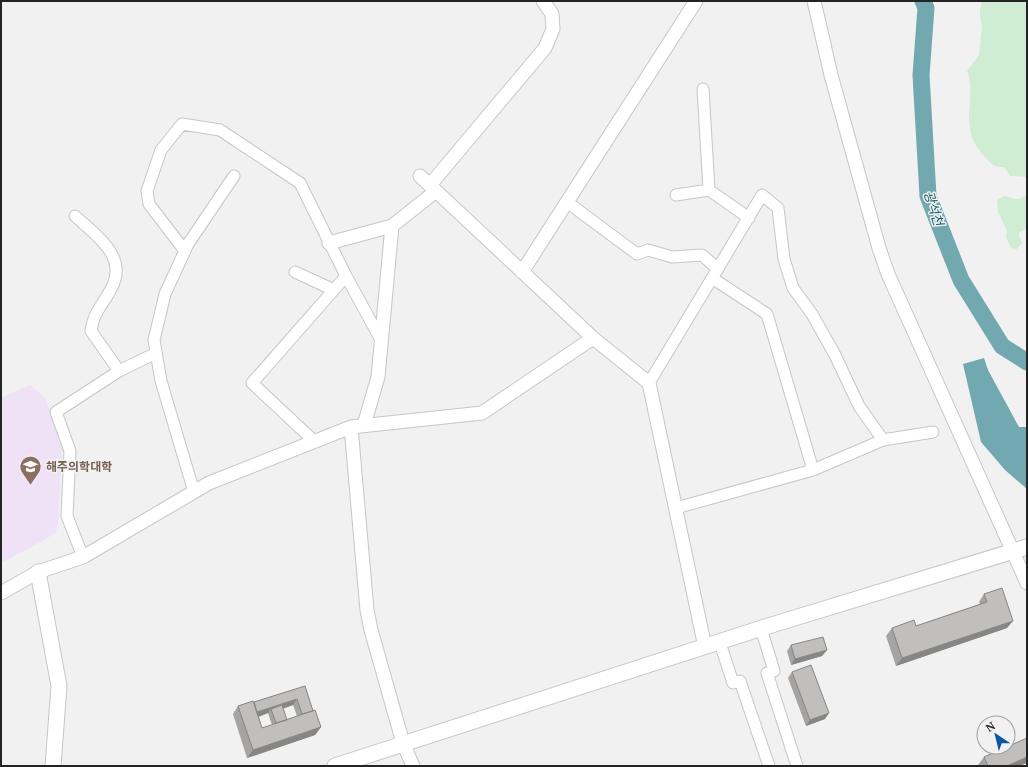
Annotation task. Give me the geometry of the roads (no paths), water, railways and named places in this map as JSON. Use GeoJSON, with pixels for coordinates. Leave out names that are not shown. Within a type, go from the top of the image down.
{"type":"FeatureCollection","features":[{"type":"Feature","properties":{"kind":"main road"},"geometry":{"type":"LineString","coordinates":[[335,766],[403,743],[720,643],[761,628],[1020,549]]}},
{"type":"Feature","properties":{"kind":"main road"},"geometry":{"type":"LineString","coordinates":[[38,572],[59,686],[53,766]]}},
{"type":"Feature","properties":{"kind":"street"},"geometry":{"type":"LineString","coordinates":[[329,242],[392,226],[433,188],[545,48],[553,29],[553,22],[552,14],[543,1]]}},
{"type":"Feature","properties":{"kind":"street"},"geometry":{"type":"LineString","coordinates":[[522,272],[696,1]]}},
{"type":"Feature","properties":{"kind":"street"},"geometry":{"type":"LineString","coordinates":[[814,1],[831,75],[879,248],[888,274],[1020,549],[1027,583]]}},
{"type":"Feature","properties":{"kind":"street"},"geometry":{"type":"LineString","coordinates":[[703,89],[708,190]]}},
{"type":"Feature","properties":{"kind":"street"},"geometry":{"type":"LineString","coordinates":[[184,251],[149,204],[147,191],[161,150],[182,124],[220,130],[300,183],[346,276],[381,340]]}},
{"type":"Feature","properties":{"kind":"street"},"geometry":{"type":"LineString","coordinates":[[194,492],[161,381],[154,340],[165,294],[184,251],[234,176]]}},
{"type":"Feature","properties":{"kind":"street"},"geometry":{"type":"LineString","coordinates":[[420,176],[593,338],[649,383],[705,647]]}},
{"type":"Feature","properties":{"kind":"street"},"geometry":{"type":"LineString","coordinates":[[676,195],[708,190],[749,218]]}},
{"type":"Feature","properties":{"kind":"street"},"geometry":{"type":"LineString","coordinates":[[649,383],[762,195],[778,208],[784,258],[793,288],[812,314],[835,355],[859,406],[883,440]]}},
{"type":"Feature","properties":{"kind":"street"},"geometry":{"type":"LineString","coordinates":[[567,202],[637,254],[648,250],[672,257],[702,255],[715,273],[767,314],[813,470]]}},
{"type":"Feature","properties":{"kind":"street"},"geometry":{"type":"LineString","coordinates":[[75,216],[106,244],[114,256],[117,271],[112,287],[94,318],[92,331],[119,371]]}},
{"type":"Feature","properties":{"kind":"street"},"geometry":{"type":"LineString","coordinates":[[392,226],[378,377],[358,426],[367,610],[370,630],[403,743],[413,766]]}},
{"type":"Feature","properties":{"kind":"street"},"geometry":{"type":"LineString","coordinates":[[295,272],[334,290]]}},
{"type":"Feature","properties":{"kind":"street"},"geometry":{"type":"LineString","coordinates":[[314,441],[252,382],[346,276]]}},
{"type":"Feature","properties":{"kind":"street"},"geometry":{"type":"LineString","coordinates":[[1,593],[38,572],[83,557],[209,483],[314,441],[358,426],[482,413],[593,338]]}},
{"type":"Feature","properties":{"kind":"street"},"geometry":{"type":"LineString","coordinates":[[83,557],[67,516],[70,451],[56,412],[119,371],[156,353]]}},
{"type":"Feature","properties":{"kind":"street"},"geometry":{"type":"LineString","coordinates":[[676,508],[813,470],[883,440],[933,432]]}},
{"type":"Feature","properties":{"kind":"street"},"geometry":{"type":"LineString","coordinates":[[761,628],[774,671],[767,673],[797,766]]}},
{"type":"Feature","properties":{"kind":"street"},"geometry":{"type":"LineString","coordinates":[[720,643],[733,683],[740,681],[768,766]]}},
{"type":"Feature","properties":{"kind":"water"},"geometry":{"type":"Polygon","coordinates":[[[984,358],[988,370],[1019,427],[1027,427],[1027,489],[1005,470],[981,442],[963,364],[984,358]]]}},
{"type":"Feature","properties":{"kind":"waterway","name":"광석천"},"geometry":{"type":"LineString","coordinates":[[923,1],[926,8],[921,75],[928,196],[961,280],[1002,346],[1027,362]]}},
{"type":"Feature","properties":{"kind":"place","name":"해주의학대학"},"geometry":{"type":"Point","coordinates":[31,486]}}]}
